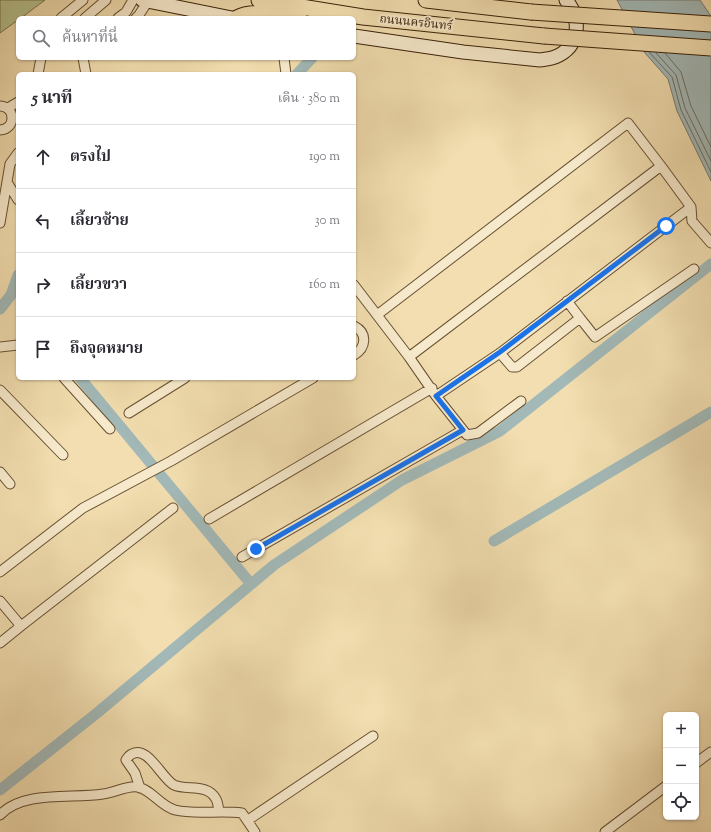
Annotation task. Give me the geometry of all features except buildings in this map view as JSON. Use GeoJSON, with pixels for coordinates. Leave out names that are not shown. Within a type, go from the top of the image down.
{"type":"FeatureCollection","features":[{"type":"Feature","properties":{"kind":"main road","name":"ถนนนครอินทร์"},"geometry":{"type":"LineString","coordinates":[[259,0],[343,16]]}},
{"type":"Feature","properties":{"kind":"main road","name":"ถนนนครอินทร์"},"geometry":{"type":"LineString","coordinates":[[426,0],[531,12],[711,24]]}},
{"type":"Feature","properties":{"kind":"main road","name":"ถนนนครอินทร์"},"geometry":{"type":"LineString","coordinates":[[356,36],[463,52],[540,60],[551,59],[567,50],[573,42],[577,30],[577,19],[572,7],[566,0]]}},
{"type":"Feature","properties":{"kind":"main road"},"geometry":{"type":"LineString","coordinates":[[145,1],[222,16]]}},
{"type":"Feature","properties":{"kind":"main road"},"geometry":{"type":"LineString","coordinates":[[240,16],[243,14],[252,13],[280,16]]}},
{"type":"Feature","properties":{"kind":"main road","name":"ถนนนครอินทร์"},"geometry":{"type":"LineString","coordinates":[[359,19],[544,36],[711,48]]}},
{"type":"Feature","properties":{"kind":"street"},"geometry":{"type":"LineString","coordinates":[[63,16],[83,0]]}},
{"type":"Feature","properties":{"kind":"street"},"geometry":{"type":"LineString","coordinates":[[87,16],[106,0]]}},
{"type":"Feature","properties":{"kind":"street"},"geometry":{"type":"LineString","coordinates":[[121,16],[126,12],[133,0]]}},
{"type":"Feature","properties":{"kind":"street"},"geometry":{"type":"LineString","coordinates":[[137,16],[145,1]]}},
{"type":"Feature","properties":{"kind":"street"},"geometry":{"type":"LineString","coordinates":[[38,72],[41,60]]}},
{"type":"Feature","properties":{"kind":"street"},"geometry":{"type":"LineString","coordinates":[[82,60],[86,72]]}},
{"type":"Feature","properties":{"kind":"street"},"geometry":{"type":"LineString","coordinates":[[285,60],[286,72]]}},
{"type":"Feature","properties":{"kind":"street"},"geometry":{"type":"LineString","coordinates":[[0,130],[7,128],[12,122],[12,115],[4,107],[16,103]]}},
{"type":"Feature","properties":{"kind":"street"},"geometry":{"type":"LineString","coordinates":[[378,315],[628,123],[691,207],[692,221],[711,243]]}},
{"type":"Feature","properties":{"kind":"street"},"geometry":{"type":"LineString","coordinates":[[0,223],[10,164],[16,156]]}},
{"type":"Feature","properties":{"kind":"street"},"geometry":{"type":"LineString","coordinates":[[409,357],[661,166]]}},
{"type":"Feature","properties":{"kind":"street"},"geometry":{"type":"LineString","coordinates":[[7,182],[16,197]]}},
{"type":"Feature","properties":{"kind":"street"},"geometry":{"type":"LineString","coordinates":[[209,519],[434,392],[500,352],[691,207]]}},
{"type":"Feature","properties":{"kind":"street"},"geometry":{"type":"LineString","coordinates":[[567,301],[595,338],[694,269]]}},
{"type":"Feature","properties":{"kind":"street"},"geometry":{"type":"LineString","coordinates":[[356,288],[467,435],[478,433],[521,401]]}},
{"type":"Feature","properties":{"kind":"street"},"geometry":{"type":"LineString","coordinates":[[500,352],[510,366],[515,368],[580,318]]}},
{"type":"Feature","properties":{"kind":"street"},"geometry":{"type":"LineString","coordinates":[[356,327],[362,331],[364,338],[363,346],[360,352],[356,354]]}},
{"type":"Feature","properties":{"kind":"street"},"geometry":{"type":"LineString","coordinates":[[0,347],[16,345]]}},
{"type":"Feature","properties":{"kind":"street"},"geometry":{"type":"LineString","coordinates":[[66,380],[110,429]]}},
{"type":"Feature","properties":{"kind":"street"},"geometry":{"type":"LineString","coordinates":[[129,413],[182,380]]}},
{"type":"Feature","properties":{"kind":"street"},"geometry":{"type":"LineString","coordinates":[[0,572],[83,508],[138,479],[310,380]]}},
{"type":"Feature","properties":{"kind":"street"},"geometry":{"type":"LineString","coordinates":[[0,390],[63,455]]}},
{"type":"Feature","properties":{"kind":"street"},"geometry":{"type":"LineString","coordinates":[[242,557],[463,430]]}},
{"type":"Feature","properties":{"kind":"street"},"geometry":{"type":"LineString","coordinates":[[0,472],[10,484]]}},
{"type":"Feature","properties":{"kind":"street"},"geometry":{"type":"LineString","coordinates":[[0,643],[173,508]]}},
{"type":"Feature","properties":{"kind":"street"},"geometry":{"type":"LineString","coordinates":[[0,601],[21,626]]}},
{"type":"Feature","properties":{"kind":"street"},"geometry":{"type":"LineString","coordinates":[[248,820],[373,736]]}},
{"type":"Feature","properties":{"kind":"street"},"geometry":{"type":"LineString","coordinates":[[699,761],[711,752]]}},
{"type":"Feature","properties":{"kind":"street"},"geometry":{"type":"LineString","coordinates":[[220,811],[216,799],[212,794],[205,790],[179,787],[173,784],[166,778],[153,761],[143,753],[134,753],[127,758],[126,760],[134,773],[140,788],[165,805],[174,810],[242,813],[255,832]]}},
{"type":"Feature","properties":{"kind":"street"},"geometry":{"type":"LineString","coordinates":[[0,815],[12,807],[33,799],[52,796],[101,795],[126,788],[140,788]]}},
{"type":"Feature","properties":{"kind":"street"},"geometry":{"type":"LineString","coordinates":[[605,832],[663,788]]}},
{"type":"Feature","properties":{"kind":"green space"},"geometry":{"type":"Polygon","coordinates":[[[0,0],[45,0],[24,16],[16,16],[16,21],[0,33],[0,0]]]}},
{"type":"Feature","properties":{"kind":"water"},"geometry":{"type":"Polygon","coordinates":[[[617,0],[700,0],[711,16],[711,181],[677,111],[668,79],[645,53],[617,0]]]}},
{"type":"Feature","properties":{"kind":"waterway"},"geometry":{"type":"LineString","coordinates":[[299,72],[310,60]]}},
{"type":"Feature","properties":{"kind":"waterway"},"geometry":{"type":"LineString","coordinates":[[0,790],[97,713],[274,565],[402,480],[500,431],[711,264]]}},
{"type":"Feature","properties":{"kind":"waterway"},"geometry":{"type":"LineString","coordinates":[[0,309],[11,295],[16,281]]}},
{"type":"Feature","properties":{"kind":"waterway"},"geometry":{"type":"LineString","coordinates":[[82,380],[251,584]]}},
{"type":"Feature","properties":{"kind":"waterway"},"geometry":{"type":"LineString","coordinates":[[494,541],[711,412]]}},
{"type":"Feature","properties":{"kind":"route"},"geometry":{"type":"LineString","coordinates":[[256,549],[463,430],[436,396],[500,352],[666,226]]}}]}
